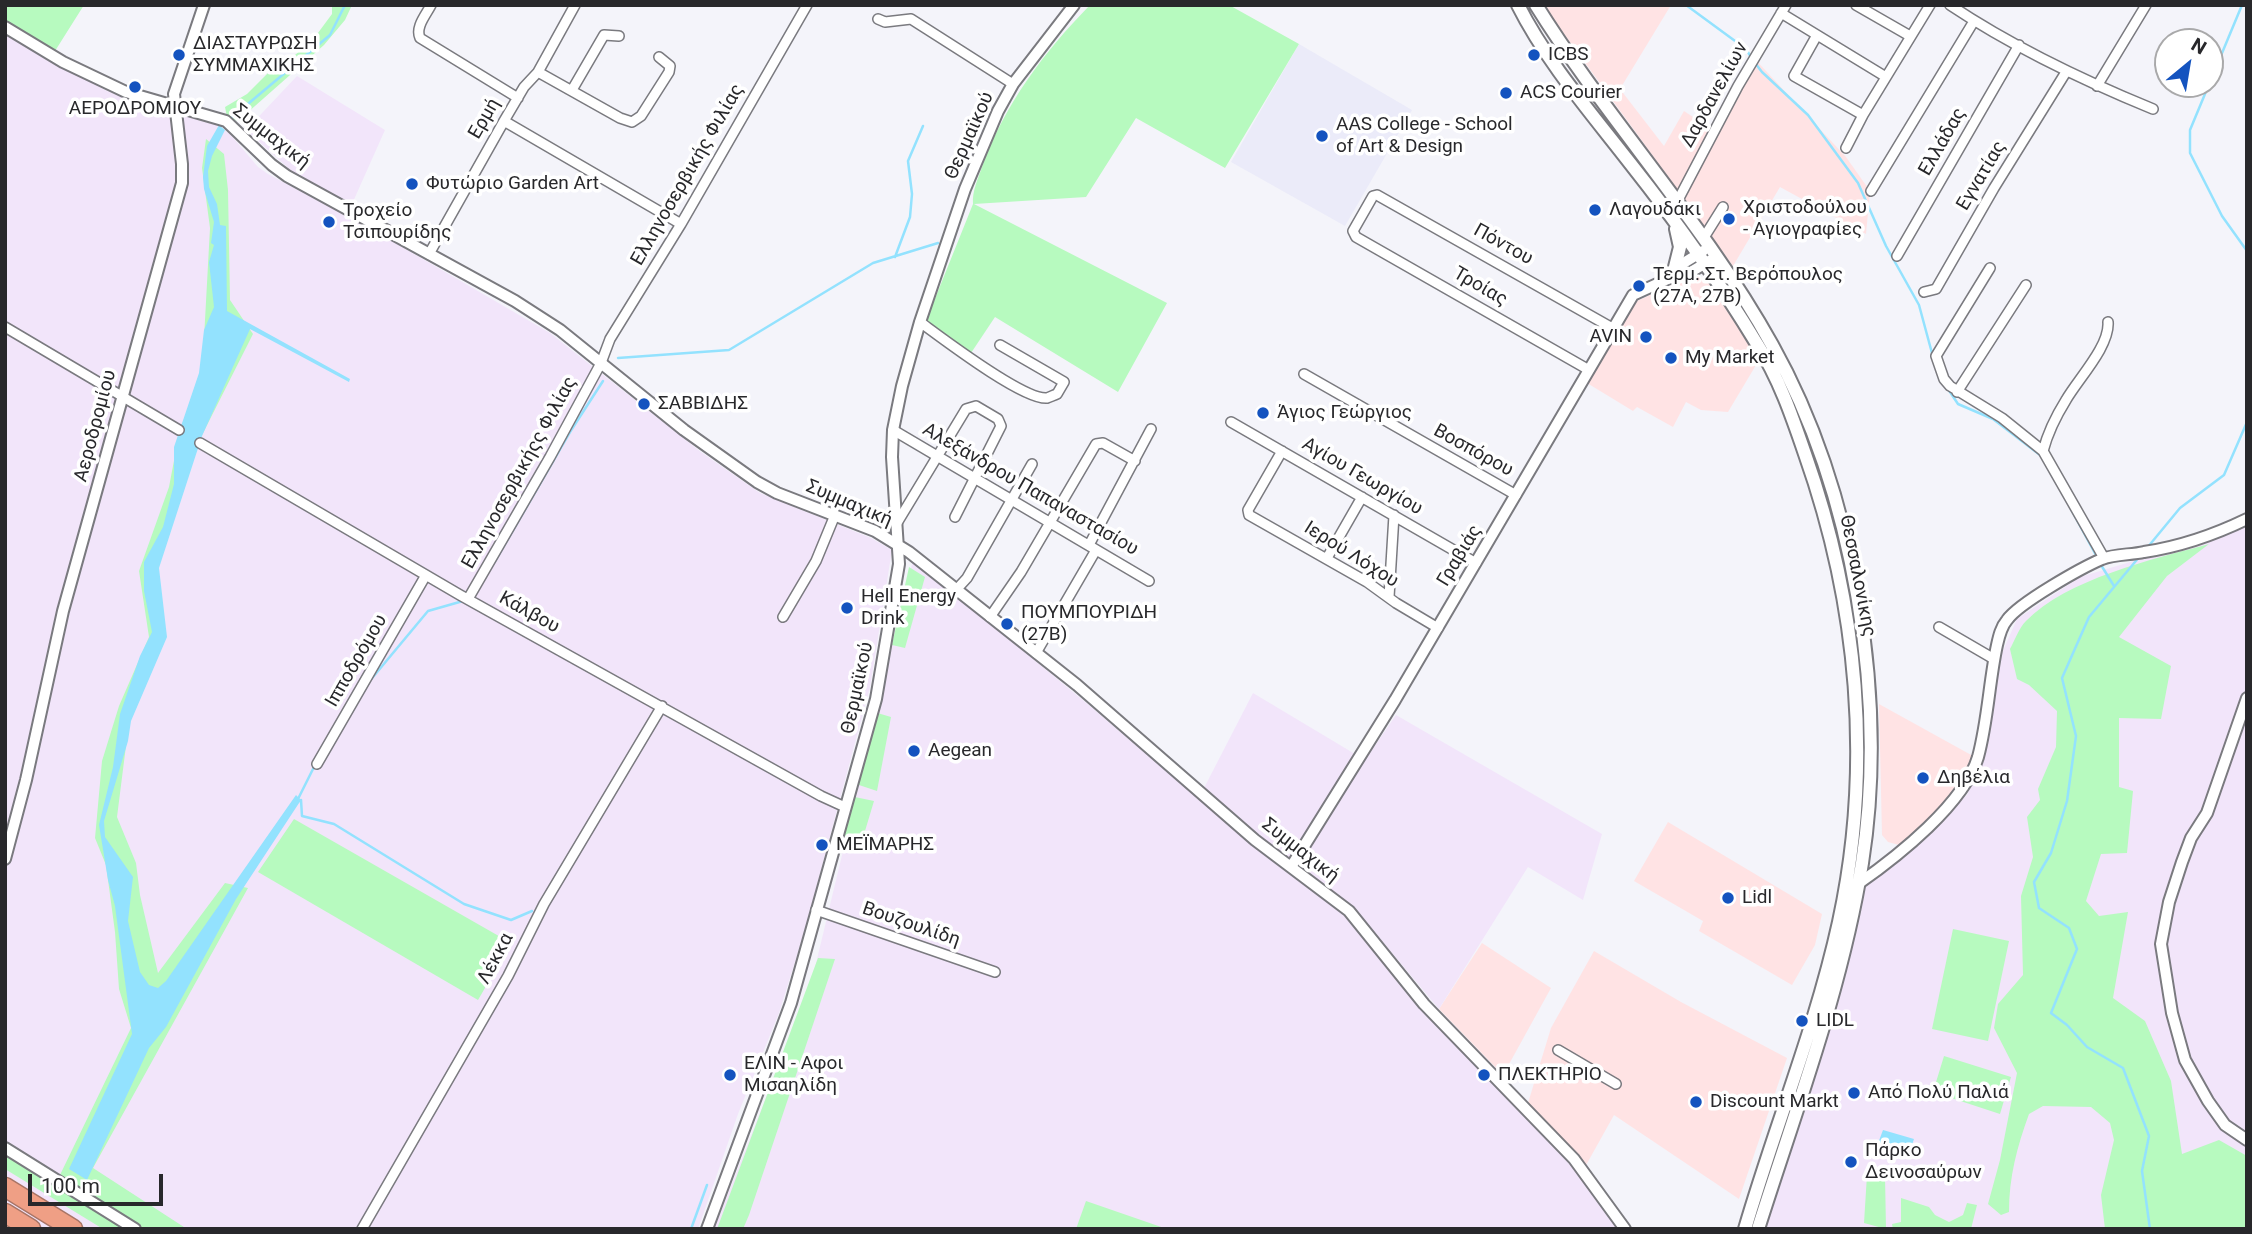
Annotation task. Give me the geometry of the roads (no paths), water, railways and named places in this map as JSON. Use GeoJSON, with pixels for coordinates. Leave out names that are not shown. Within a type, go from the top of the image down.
{"type":"FeatureCollection","features":[{"type":"Feature","properties":{"kind":"highway"},"geometry":{"type":"LineString","coordinates":[[5,1187],[73,1229]]}},
{"type":"Feature","properties":{"kind":"highway"},"geometry":{"type":"LineString","coordinates":[[5,1213],[31,1229]]}},
{"type":"Feature","properties":{"kind":"main road","name":"Θεσσαλονίκης"},"geometry":{"type":"LineString","coordinates":[[1518,5],[1568,82],[1672,219],[1706,252],[1755,316],[1787,372],[1827,475],[1850,562],[1860,615],[1870,706],[1870,793],[1857,884],[1825,1019],[1758,1229]]}},
{"type":"Feature","properties":{"kind":"main road","name":"Θεσσαλονίκης"},"geometry":{"type":"LineString","coordinates":[[1536,5],[1583,77],[1677,202],[1771,367],[1816,483],[1842,584],[1850,632],[1856,708],[1857,798],[1850,864],[1839,922],[1805,1046],[1745,1229]]}},
{"type":"Feature","properties":{"kind":"main road"},"geometry":{"type":"LineString","coordinates":[[1672,219],[1680,247],[1672,274]]}},
{"type":"Feature","properties":{"kind":"street","name":"Αεροδρομίου"},"geometry":{"type":"LineString","coordinates":[[5,859],[26,780],[63,611],[181,183],[182,164],[175,86],[204,5]]}},
{"type":"Feature","properties":{"kind":"street"},"geometry":{"type":"LineString","coordinates":[[431,5],[419,27],[420,38],[517,98]]}},
{"type":"Feature","properties":{"kind":"street","name":"Ερμή"},"geometry":{"type":"LineString","coordinates":[[429,254],[517,98],[538,72],[575,5]]}},
{"type":"Feature","properties":{"kind":"street","name":"Ελληνοσερβικής Φιλίας"},"geometry":{"type":"LineString","coordinates":[[601,363],[610,339],[681,223],[807,5]]}},
{"type":"Feature","properties":{"kind":"street","name":"Θερμαϊκού"},"geometry":{"type":"LineString","coordinates":[[707,1229],[783,1027],[876,699],[899,564],[892,457],[893,430],[920,323],[976,159],[998,111],[1013,84],[1074,5]]}},
{"type":"Feature","properties":{"kind":"street"},"geometry":{"type":"LineString","coordinates":[[1856,5],[1910,36]]}},
{"type":"Feature","properties":{"kind":"street"},"geometry":{"type":"LineString","coordinates":[[1846,148],[1930,5]]}},
{"type":"Feature","properties":{"kind":"street"},"geometry":{"type":"LineString","coordinates":[[1950,5],[2066,72],[2153,109]]}},
{"type":"Feature","properties":{"kind":"street"},"geometry":{"type":"LineString","coordinates":[[2097,86],[2146,5]]}},
{"type":"Feature","properties":{"kind":"street"},"geometry":{"type":"LineString","coordinates":[[1784,9],[1817,35],[1886,77]]}},
{"type":"Feature","properties":{"kind":"street","name":"Δαρδανελίων"},"geometry":{"type":"LineString","coordinates":[[1677,202],[1738,86],[1784,9]]}},
{"type":"Feature","properties":{"kind":"street"},"geometry":{"type":"LineString","coordinates":[[878,19],[885,22],[911,19],[1013,84]]}},
{"type":"Feature","properties":{"kind":"street"},"geometry":{"type":"LineString","coordinates":[[1871,191],[1974,21]]}},
{"type":"Feature","properties":{"kind":"street","name":"Συμμαχική"},"geometry":{"type":"LineString","coordinates":[[5,27],[63,62],[106,83],[175,108],[209,114],[226,121],[287,176],[544,319],[684,430],[749,477],[777,493],[875,531],[899,545],[1120,721],[1214,806],[1358,920],[1404,981],[1574,1158],[1625,1229]]}},
{"type":"Feature","properties":{"kind":"street"},"geometry":{"type":"LineString","coordinates":[[572,90],[604,35],[620,36]]}},
{"type":"Feature","properties":{"kind":"street"},"geometry":{"type":"LineString","coordinates":[[1817,35],[1794,76],[1863,115]]}},
{"type":"Feature","properties":{"kind":"street","name":"Ελλάδας"},"geometry":{"type":"LineString","coordinates":[[1897,256],[2019,45]]}},
{"type":"Feature","properties":{"kind":"street"},"geometry":{"type":"LineString","coordinates":[[538,72],[620,118],[632,122],[641,116],[669,72],[670,66],[659,57]]}},
{"type":"Feature","properties":{"kind":"street","name":"Εγνατίας"},"geometry":{"type":"LineString","coordinates":[[1924,292],[1936,289],[1994,188],[2066,72]]}},
{"type":"Feature","properties":{"kind":"street"},"geometry":{"type":"LineString","coordinates":[[504,121],[681,223]]}},
{"type":"Feature","properties":{"kind":"street","name":"Πόντου"},"geometry":{"type":"LineString","coordinates":[[1353,235],[1375,194],[1614,329]]}},
{"type":"Feature","properties":{"kind":"street"},"geometry":{"type":"LineString","coordinates":[[1706,252],[1723,206]]}},
{"type":"Feature","properties":{"kind":"street","name":"Τροίας"},"geometry":{"type":"LineString","coordinates":[[1353,235],[1590,370]]}},
{"type":"Feature","properties":{"kind":"street","name":"Γραβιάς"},"geometry":{"type":"LineString","coordinates":[[1291,867],[1438,628],[1633,295],[1706,252]]}},
{"type":"Feature","properties":{"kind":"street"},"geometry":{"type":"LineString","coordinates":[[1990,268],[1936,356],[1944,379],[1957,392],[2002,418],[2043,451],[2104,558]]}},
{"type":"Feature","properties":{"kind":"street"},"geometry":{"type":"LineString","coordinates":[[1957,392],[2026,285]]}},
{"type":"Feature","properties":{"kind":"street"},"geometry":{"type":"LineString","coordinates":[[2043,451],[2047,436],[2062,406],[2107,337],[2108,322]]}},
{"type":"Feature","properties":{"kind":"street"},"geometry":{"type":"LineString","coordinates":[[920,323],[983,366],[1031,394],[1045,398],[1057,394],[1064,382],[1000,345]]}},
{"type":"Feature","properties":{"kind":"street"},"geometry":{"type":"LineString","coordinates":[[5,327],[179,430]]}},
{"type":"Feature","properties":{"kind":"street","name":"Ελληνοσερβικήςς Φιλίας"},"geometry":{"type":"LineString","coordinates":[[468,599],[601,363]]}},
{"type":"Feature","properties":{"kind":"street","name":"Βοσπόρου"},"geometry":{"type":"LineString","coordinates":[[1304,374],[1517,495]]}},
{"type":"Feature","properties":{"kind":"street"},"geometry":{"type":"LineString","coordinates":[[897,523],[966,409],[980,406],[998,419],[1001,426],[955,516]]}},
{"type":"Feature","properties":{"kind":"street","name":"Αγίου Γεωργίου"},"geometry":{"type":"LineString","coordinates":[[1231,422],[1476,563]]}},
{"type":"Feature","properties":{"kind":"street"},"geometry":{"type":"LineString","coordinates":[[1035,653],[1093,547],[1151,429]]}},
{"type":"Feature","properties":{"kind":"street","name":"Αλεξάνδρου Παπαναστασίου"},"geometry":{"type":"LineString","coordinates":[[893,430],[1149,581]]}},
{"type":"Feature","properties":{"kind":"street"},"geometry":{"type":"LineString","coordinates":[[990,617],[1021,572],[1096,444],[1100,442],[1135,461]]}},
{"type":"Feature","properties":{"kind":"street","name":"Κάλβου"},"geometry":{"type":"LineString","coordinates":[[200,443],[468,599],[845,807]]}},
{"type":"Feature","properties":{"kind":"street","name":"Ιερού Λόχου"},"geometry":{"type":"LineString","coordinates":[[1282,451],[1248,510],[1249,515],[1326,558],[1438,628]]}},
{"type":"Feature","properties":{"kind":"street"},"geometry":{"type":"LineString","coordinates":[[956,590],[967,578],[1032,464]]}},
{"type":"Feature","properties":{"kind":"street"},"geometry":{"type":"LineString","coordinates":[[1326,558],[1362,497]]}},
{"type":"Feature","properties":{"kind":"street"},"geometry":{"type":"LineString","coordinates":[[783,617],[816,561],[835,515]]}},
{"type":"Feature","properties":{"kind":"street"},"geometry":{"type":"LineString","coordinates":[[1389,597],[1394,515]]}},
{"type":"Feature","properties":{"kind":"street"},"geometry":{"type":"LineString","coordinates":[[1857,884],[1897,856],[1954,799],[1970,776],[1981,743],[2001,630],[2014,612],[2045,590],[2104,558],[2174,545],[2247,519]]}},
{"type":"Feature","properties":{"kind":"street","name":"Ιπποδρόμου"},"geometry":{"type":"LineString","coordinates":[[317,764],[426,575]]}},
{"type":"Feature","properties":{"kind":"street"},"geometry":{"type":"LineString","coordinates":[[1939,627],[1994,659]]}},
{"type":"Feature","properties":{"kind":"street"},"geometry":{"type":"LineString","coordinates":[[2247,698],[2207,813],[2191,838],[2182,862],[2169,902],[2161,944],[2172,1013],[2185,1060],[2225,1125],[2247,1140]]}},
{"type":"Feature","properties":{"kind":"street","name":"Λέκκα"},"geometry":{"type":"LineString","coordinates":[[362,1229],[508,976],[544,904],[662,706]]}},
{"type":"Feature","properties":{"kind":"street","name":"Βουζουλίδη"},"geometry":{"type":"LineString","coordinates":[[816,910],[995,972]]}},
{"type":"Feature","properties":{"kind":"street"},"geometry":{"type":"LineString","coordinates":[[1558,1050],[1616,1084]]}},
{"type":"Feature","properties":{"kind":"street"},"geometry":{"type":"LineString","coordinates":[[5,1148],[135,1229]]}},
{"type":"Feature","properties":{"kind":"water"},"geometry":{"type":"Polygon","coordinates":[[[219,125],[225,130],[208,171],[209,187],[217,204],[220,225],[226,226],[227,311],[350,379],[349,382],[250,329],[202,436],[159,568],[167,637],[131,721],[128,741],[104,821],[105,837],[133,877],[128,921],[140,972],[149,985],[158,988],[166,981],[296,795],[301,800],[236,899],[166,1027],[149,1048],[87,1180],[69,1169],[132,1034],[115,906],[99,825],[113,767],[120,714],[140,656],[152,632],[144,591],[144,562],[163,527],[174,484],[174,447],[199,373],[204,330],[214,307],[209,262],[214,245],[211,243],[214,222],[203,177],[207,146],[219,125]]]}},
{"type":"Feature","properties":{"kind":"water"},"geometry":{"type":"Polygon","coordinates":[[[1883,1130],[1914,1139],[1908,1156],[1877,1146],[1883,1130]]]}},
{"type":"Feature","properties":{"kind":"waterway"},"geometry":{"type":"LineString","coordinates":[[230,119],[330,35],[345,5]]}},
{"type":"Feature","properties":{"kind":"waterway"},"geometry":{"type":"LineString","coordinates":[[1686,5],[1746,49],[1751,57]]}},
{"type":"Feature","properties":{"kind":"waterway"},"geometry":{"type":"LineString","coordinates":[[2242,5],[2190,130],[2190,153],[2222,216],[2247,251]]}},
{"type":"Feature","properties":{"kind":"waterway"},"geometry":{"type":"LineString","coordinates":[[1755,63],[1808,115],[1858,183],[1886,246],[1919,305],[1936,368]]}},
{"type":"Feature","properties":{"kind":"waterway"},"geometry":{"type":"LineString","coordinates":[[895,257],[910,217],[912,194],[908,161],[923,126]]}},
{"type":"Feature","properties":{"kind":"waterway"},"geometry":{"type":"LineString","coordinates":[[618,358],[729,350],[873,263],[938,243]]}},
{"type":"Feature","properties":{"kind":"waterway"},"geometry":{"type":"LineString","coordinates":[[495,561],[603,381]]}},
{"type":"Feature","properties":{"kind":"waterway"},"geometry":{"type":"LineString","coordinates":[[1948,389],[1958,404],[1993,419],[2040,455]]}},
{"type":"Feature","properties":{"kind":"waterway"},"geometry":{"type":"LineString","coordinates":[[2147,548],[2180,508],[2224,475],[2247,422]]}},
{"type":"Feature","properties":{"kind":"waterway"},"geometry":{"type":"LineString","coordinates":[[2071,509],[2098,559]]}},
{"type":"Feature","properties":{"kind":"waterway"},"geometry":{"type":"LineString","coordinates":[[2140,556],[2089,617],[2062,678],[2076,736],[2067,801],[2051,853],[2034,882],[2039,908],[2069,928],[2077,949],[2051,1013],[2067,1025],[2087,1047],[2123,1068],[2149,1136],[2142,1171],[2150,1229]]}},
{"type":"Feature","properties":{"kind":"waterway"},"geometry":{"type":"LineString","coordinates":[[2101,565],[2114,586]]}},
{"type":"Feature","properties":{"kind":"waterway"},"geometry":{"type":"LineString","coordinates":[[368,683],[428,611],[463,601]]}},
{"type":"Feature","properties":{"kind":"waterway"},"geometry":{"type":"LineString","coordinates":[[298,799],[315,765]]}},
{"type":"Feature","properties":{"kind":"waterway"},"geometry":{"type":"LineString","coordinates":[[300,801],[302,816],[334,824],[464,904],[511,920],[532,911]]}},
{"type":"Feature","properties":{"kind":"waterway"},"geometry":{"type":"LineString","coordinates":[[691,1229],[707,1185]]}},
{"type":"Feature","properties":{"kind":"place","name":"ΔΙΑΣΤΑΥΡΩΣΗ ΣΥΜΜΑΧΙΚΗΣ"},"geometry":{"type":"Point","coordinates":[179,55]}},
{"type":"Feature","properties":{"kind":"place","name":"ICBS"},"geometry":{"type":"Point","coordinates":[1534,55]}},
{"type":"Feature","properties":{"kind":"place","name":"ΑΕΡΟΔΡΟΜΙΟΥ"},"geometry":{"type":"Point","coordinates":[135,87]}},
{"type":"Feature","properties":{"kind":"place","name":"ACS Courier"},"geometry":{"type":"Point","coordinates":[1506,93]}},
{"type":"Feature","properties":{"kind":"place","name":"AAS College - School of Art & Design"},"geometry":{"type":"Point","coordinates":[1322,136]}},
{"type":"Feature","properties":{"kind":"place","name":"Φυτώριο Garden Art"},"geometry":{"type":"Point","coordinates":[412,184]}},
{"type":"Feature","properties":{"kind":"place","name":"Λαγουδάκι"},"geometry":{"type":"Point","coordinates":[1595,210]}},
{"type":"Feature","properties":{"kind":"place","name":"Χριστοδούλου - Αγιογραφίες"},"geometry":{"type":"Point","coordinates":[1729,219]}},
{"type":"Feature","properties":{"kind":"place","name":"Τροχείο Τσιπουρίδης"},"geometry":{"type":"Point","coordinates":[329,222]}},
{"type":"Feature","properties":{"kind":"place","name":"Τερμ. Στ. Βερόπουλος (27Α, 27Β)"},"geometry":{"type":"Point","coordinates":[1639,286]}},
{"type":"Feature","properties":{"kind":"place","name":"AVIN"},"geometry":{"type":"Point","coordinates":[1646,337]}},
{"type":"Feature","properties":{"kind":"place","name":"My Market"},"geometry":{"type":"Point","coordinates":[1671,358]}},
{"type":"Feature","properties":{"kind":"place","name":"ΣΑΒΒΙΔΗΣ"},"geometry":{"type":"Point","coordinates":[644,404]}},
{"type":"Feature","properties":{"kind":"place","name":"Άγιος Γεώργιος"},"geometry":{"type":"Point","coordinates":[1263,413]}},
{"type":"Feature","properties":{"kind":"place","name":"Hell Energy Drink"},"geometry":{"type":"Point","coordinates":[847,608]}},
{"type":"Feature","properties":{"kind":"place","name":"ΠΟΥΜΠΟΥΡΙΔΗ (27Β)"},"geometry":{"type":"Point","coordinates":[1007,624]}},
{"type":"Feature","properties":{"kind":"place","name":"Aegean"},"geometry":{"type":"Point","coordinates":[914,751]}},
{"type":"Feature","properties":{"kind":"place","name":"Δηβέλια"},"geometry":{"type":"Point","coordinates":[1923,778]}},
{"type":"Feature","properties":{"kind":"place","name":"ΜΕΪΜΑΡΗΣ"},"geometry":{"type":"Point","coordinates":[822,845]}},
{"type":"Feature","properties":{"kind":"place","name":"Lidl"},"geometry":{"type":"Point","coordinates":[1728,898]}},
{"type":"Feature","properties":{"kind":"place","name":"LIDL"},"geometry":{"type":"Point","coordinates":[1802,1021]}},
{"type":"Feature","properties":{"kind":"place","name":"ΕΛΙΝ - Αφοι Μισαηλίδη"},"geometry":{"type":"Point","coordinates":[730,1075]}},
{"type":"Feature","properties":{"kind":"place","name":"ΠΛΕΚΤΗΡΙΟ"},"geometry":{"type":"Point","coordinates":[1484,1075]}},
{"type":"Feature","properties":{"kind":"place","name":"Από Πολύ Παλιά"},"geometry":{"type":"Point","coordinates":[1854,1093]}},
{"type":"Feature","properties":{"kind":"place","name":"Discount Markt"},"geometry":{"type":"Point","coordinates":[1696,1102]}},
{"type":"Feature","properties":{"kind":"place","name":"Πάρκο Δεινοσαύρων"},"geometry":{"type":"Point","coordinates":[1851,1162]}}]}
